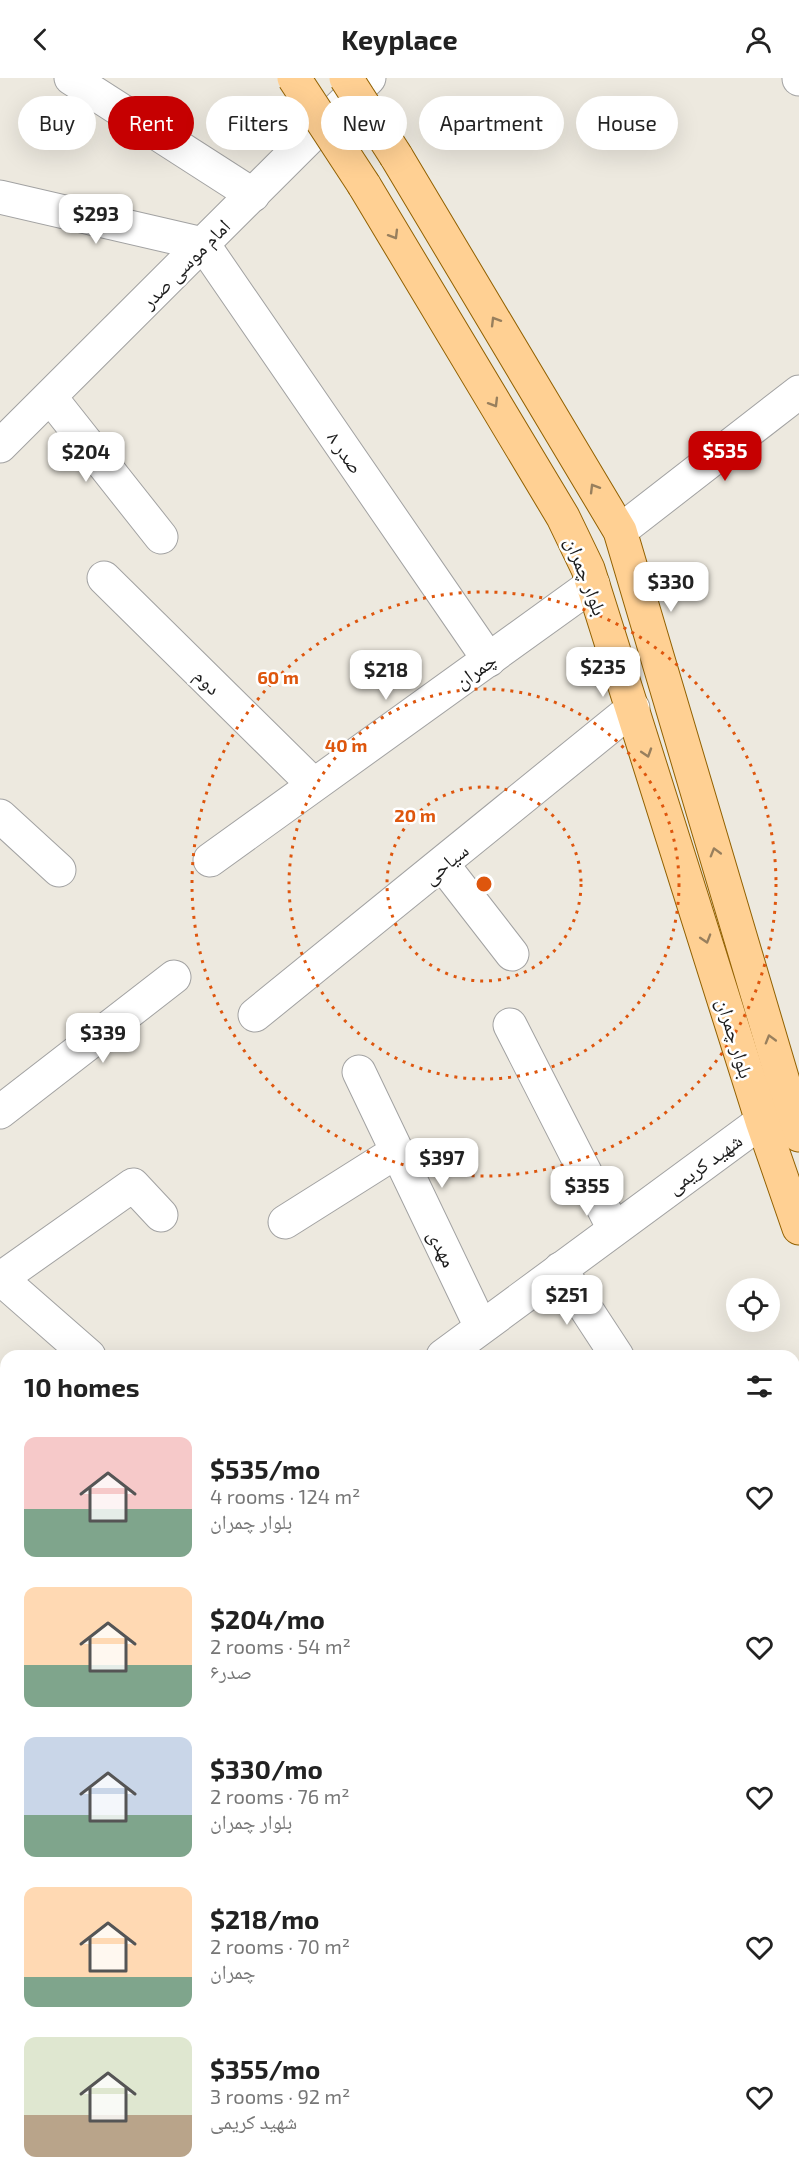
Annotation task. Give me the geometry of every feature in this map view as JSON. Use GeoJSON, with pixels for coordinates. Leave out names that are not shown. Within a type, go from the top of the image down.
{"type":"FeatureCollection","features":[{"type":"Feature","properties":{"kind":"main road","name":"بلوار چمران"},"geometry":{"type":"LineString","coordinates":[[294,78],[364,185],[563,517],[580,550],[633,708],[762,1121],[799,1228]]}},
{"type":"Feature","properties":{"kind":"main road","name":"بلوار چمران"},"geometry":{"type":"LineString","coordinates":[[346,78],[396,156],[620,531],[792,1084],[799,1135]]}},
{"type":"Feature","properties":{"kind":"street"},"geometry":{"type":"LineString","coordinates":[[71,78],[253,195]]}},
{"type":"Feature","properties":{"kind":"street","name":"امام موسی صدر"},"geometry":{"type":"LineString","coordinates":[[0,446],[51,398],[369,78]]}},
{"type":"Feature","properties":{"kind":"street"},"geometry":{"type":"LineString","coordinates":[[0,197],[203,244]]}},
{"type":"Feature","properties":{"kind":"street","name":"صدر ۸"},"geometry":{"type":"LineString","coordinates":[[203,244],[489,660]]}},
{"type":"Feature","properties":{"kind":"street"},"geometry":{"type":"LineString","coordinates":[[620,531],[799,392]]}},
{"type":"Feature","properties":{"kind":"street"},"geometry":{"type":"LineString","coordinates":[[51,398],[162,537]]}},
{"type":"Feature","properties":{"kind":"street","name":"دوم"},"geometry":{"type":"LineString","coordinates":[[104,578],[313,784]]}},
{"type":"Feature","properties":{"kind":"street","name":"چمران"},"geometry":{"type":"LineString","coordinates":[[210,860],[593,585]]}},
{"type":"Feature","properties":{"kind":"street","name":"سیاحی"},"geometry":{"type":"LineString","coordinates":[[255,1015],[443,865],[633,708]]}},
{"type":"Feature","properties":{"kind":"street"},"geometry":{"type":"LineString","coordinates":[[0,816],[59,870]]}},
{"type":"Feature","properties":{"kind":"street"},"geometry":{"type":"LineString","coordinates":[[443,865],[512,954]]}},
{"type":"Feature","properties":{"kind":"street"},"geometry":{"type":"LineString","coordinates":[[0,1112],[174,976]]}},
{"type":"Feature","properties":{"kind":"street"},"geometry":{"type":"LineString","coordinates":[[510,1025],[614,1229]]}},
{"type":"Feature","properties":{"kind":"street","name":"مهدی"},"geometry":{"type":"LineString","coordinates":[[359,1072],[481,1327]]}},
{"type":"Feature","properties":{"kind":"street","name":"شهید کریمی"},"geometry":{"type":"LineString","coordinates":[[451,1350],[762,1121]]}},
{"type":"Feature","properties":{"kind":"street"},"geometry":{"type":"LineString","coordinates":[[285,1222],[396,1152]]}},
{"type":"Feature","properties":{"kind":"street"},"geometry":{"type":"LineString","coordinates":[[82,1350],[0,1279],[133,1185],[161,1215]]}},
{"type":"Feature","properties":{"kind":"street"},"geometry":{"type":"LineString","coordinates":[[560,1269],[613,1350]]}}]}
